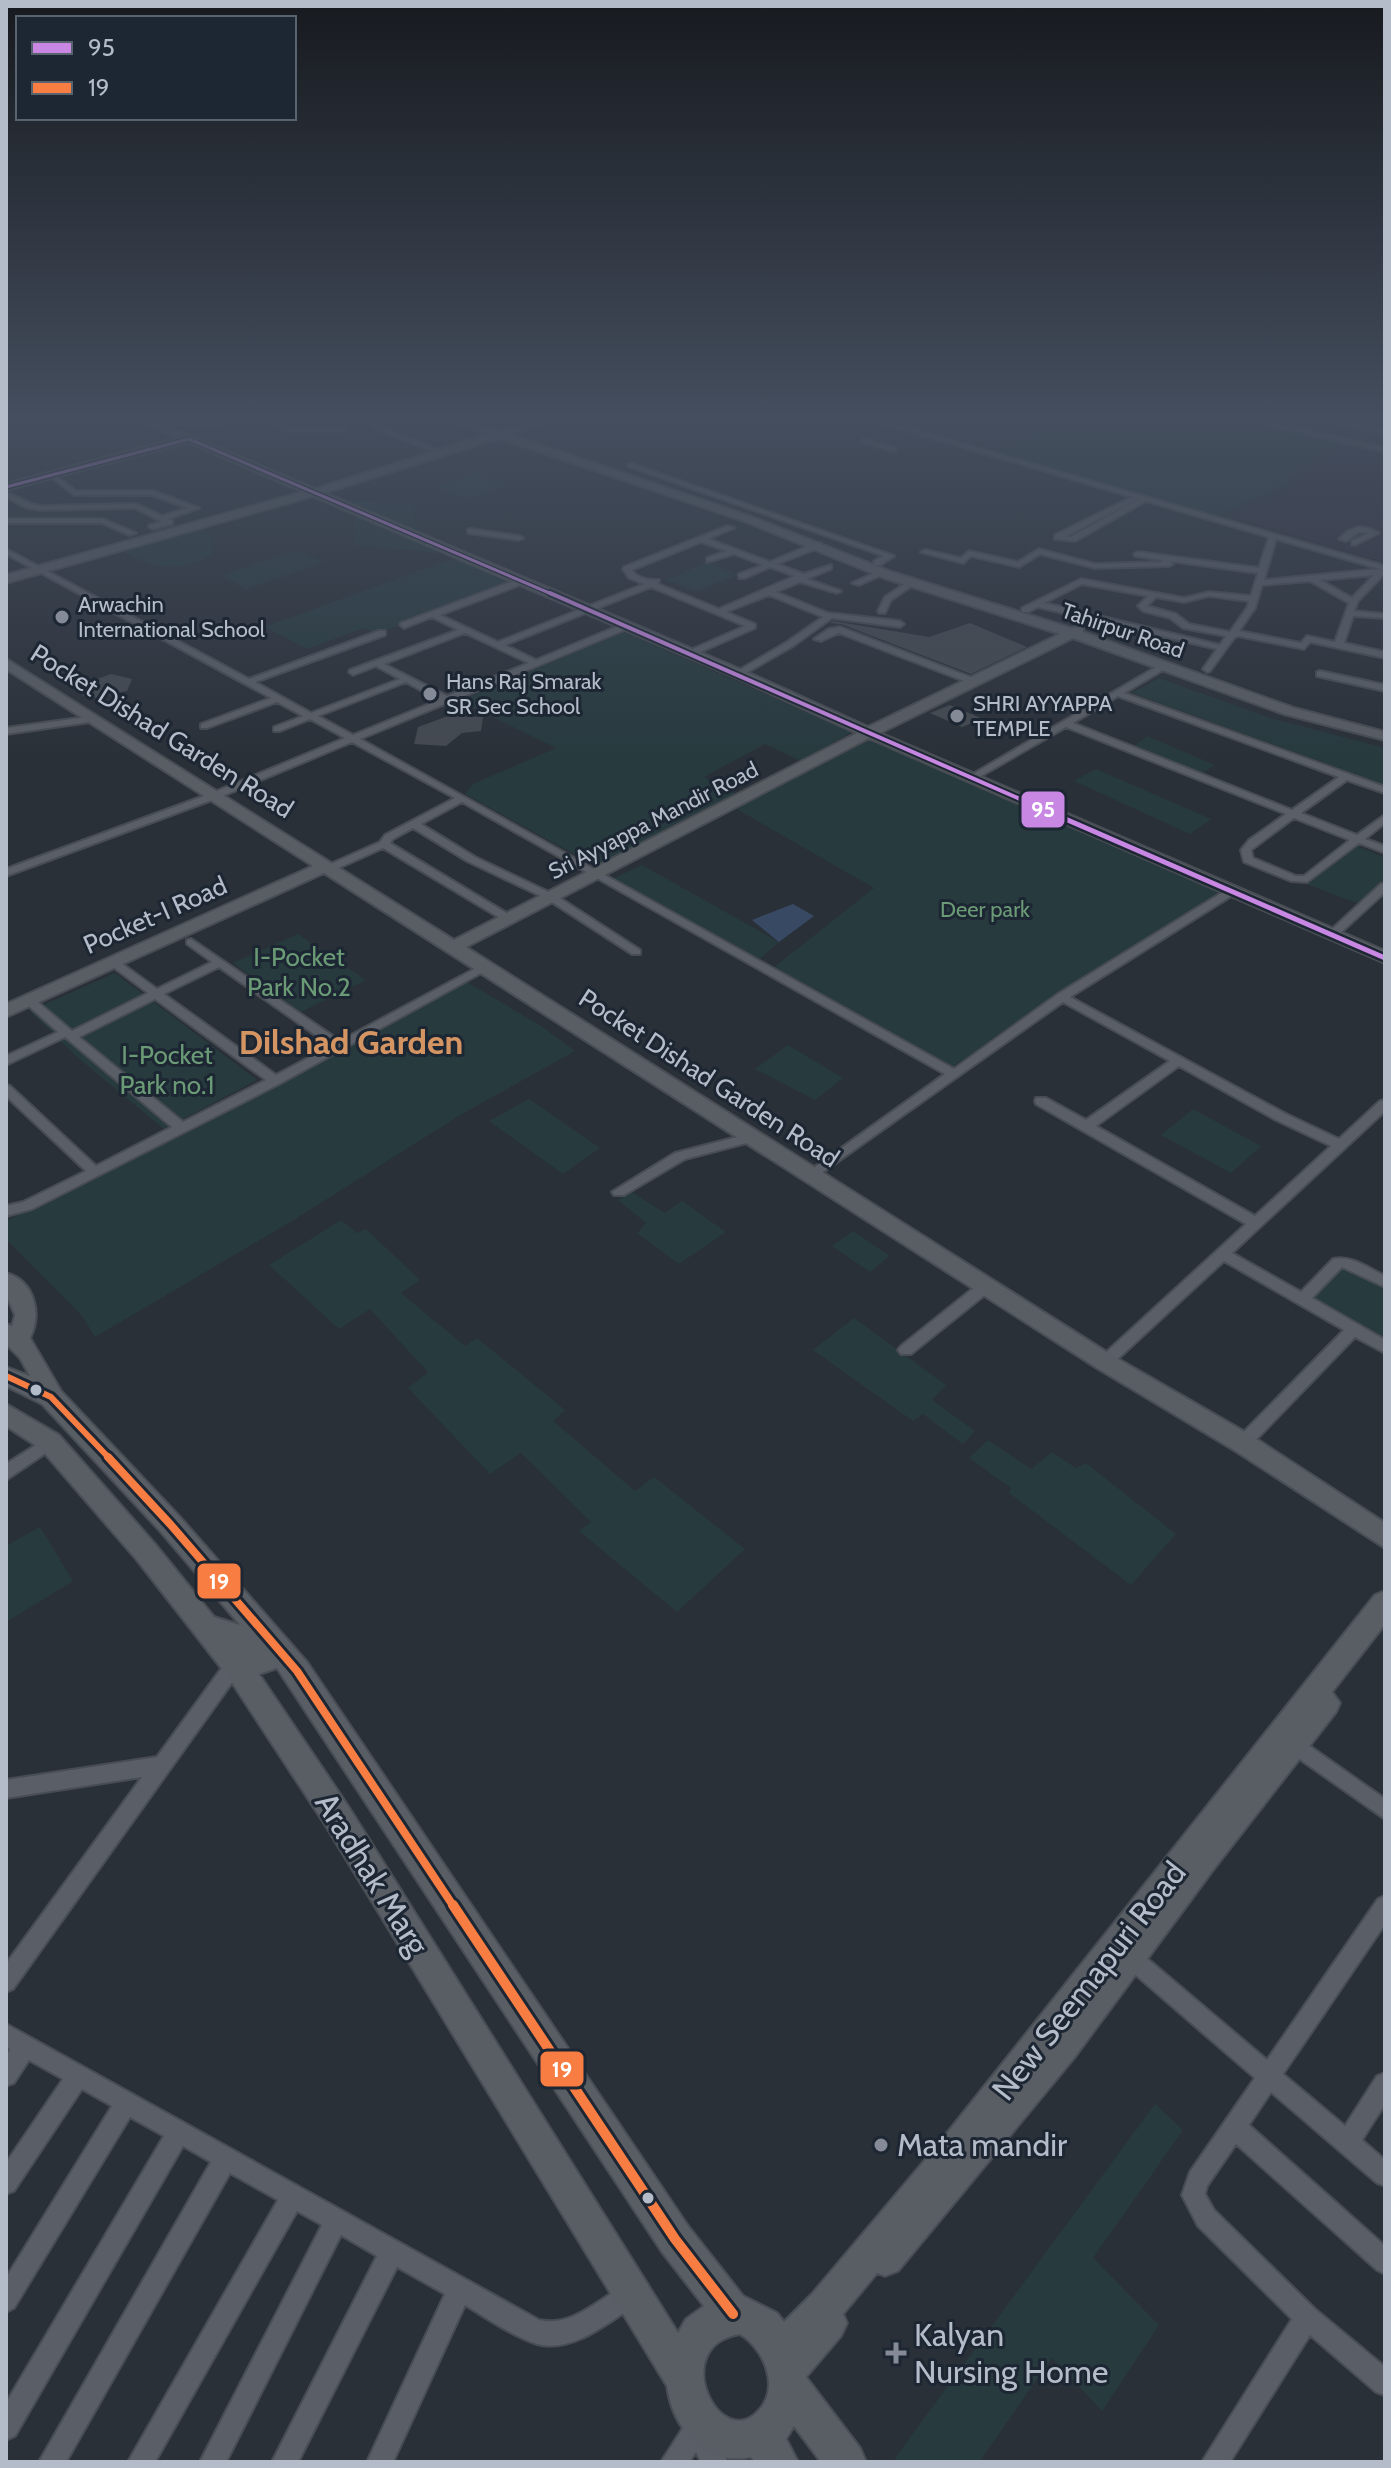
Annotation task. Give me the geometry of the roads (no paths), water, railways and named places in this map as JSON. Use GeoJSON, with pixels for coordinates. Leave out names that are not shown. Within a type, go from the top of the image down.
{"type":"FeatureCollection","features":[{"type":"Feature","properties":{"kind":"street"},"geometry":{"type":"LineString","coordinates":[[125,530],[132,533]]}},
{"type":"Feature","properties":{"kind":"street"},"geometry":{"type":"LineString","coordinates":[[6,579],[171,530]]}},
{"type":"Feature","properties":{"kind":"street"},"geometry":{"type":"LineString","coordinates":[[404,530],[1385,958]]}},
{"type":"Feature","properties":{"kind":"street"},"geometry":{"type":"LineString","coordinates":[[689,654],[752,626],[632,576],[627,569],[724,530]]}},
{"type":"Feature","properties":{"kind":"street"},"geometry":{"type":"LineString","coordinates":[[770,530],[813,547]]}},
{"type":"Feature","properties":{"kind":"street","name":"Tahirpur Road"},"geometry":{"type":"LineString","coordinates":[[774,530],[813,547],[1031,607],[1097,641],[1289,711],[1385,736]]}},
{"type":"Feature","properties":{"kind":"street","name":"Tahirpur Road"},"geometry":{"type":"LineString","coordinates":[[784,530],[870,563],[912,583],[1050,626],[1207,669],[1284,701],[1385,726]]}},
{"type":"Feature","properties":{"kind":"street"},"geometry":{"type":"LineString","coordinates":[[807,530],[890,556],[870,563],[856,583]]}},
{"type":"Feature","properties":{"kind":"street"},"geometry":{"type":"LineString","coordinates":[[1072,530],[1058,537],[1072,539],[1087,530]]}},
{"type":"Feature","properties":{"kind":"street"},"geometry":{"type":"LineString","coordinates":[[1253,530],[1384,570]]}},
{"type":"Feature","properties":{"kind":"street"},"geometry":{"type":"LineString","coordinates":[[1343,539],[1353,530]]}},
{"type":"Feature","properties":{"kind":"street"},"geometry":{"type":"LineString","coordinates":[[1355,543],[1375,533],[1367,530]]}},
{"type":"Feature","properties":{"kind":"street"},"geometry":{"type":"LineString","coordinates":[[471,531],[519,538]]}},
{"type":"Feature","properties":{"kind":"street"},"geometry":{"type":"LineString","coordinates":[[1207,669],[1251,608],[1273,536]]}},
{"type":"Feature","properties":{"kind":"street"},"geometry":{"type":"LineString","coordinates":[[700,539],[837,591]]}},
{"type":"Feature","properties":{"kind":"street"},"geometry":{"type":"LineString","coordinates":[[742,576],[813,547]]}},
{"type":"Feature","properties":{"kind":"street"},"geometry":{"type":"LineString","coordinates":[[6,551],[462,798],[954,1074]]}},
{"type":"Feature","properties":{"kind":"street"},"geometry":{"type":"LineString","coordinates":[[925,552],[963,561],[969,553],[1019,565],[1039,551],[1095,566],[1169,564],[1164,558]]}},
{"type":"Feature","properties":{"kind":"street"},"geometry":{"type":"LineString","coordinates":[[710,560],[733,552]]}},
{"type":"Feature","properties":{"kind":"street"},"geometry":{"type":"LineString","coordinates":[[1138,554],[1261,571]]}},
{"type":"Feature","properties":{"kind":"street"},"geometry":{"type":"LineString","coordinates":[[6,561],[18,558]]}},
{"type":"Feature","properties":{"kind":"street"},"geometry":{"type":"LineString","coordinates":[[720,612],[828,567]]}},
{"type":"Feature","properties":{"kind":"street"},"geometry":{"type":"LineString","coordinates":[[1258,583],[1384,570]]}},
{"type":"Feature","properties":{"kind":"street"},"geometry":{"type":"LineString","coordinates":[[1340,646],[1353,602],[1384,570]]}},
{"type":"Feature","properties":{"kind":"street"},"geometry":{"type":"LineString","coordinates":[[1310,578],[1353,602]]}},
{"type":"Feature","properties":{"kind":"street"},"geometry":{"type":"LineString","coordinates":[[497,645],[663,579]]}},
{"type":"Feature","properties":{"kind":"street"},"geometry":{"type":"LineString","coordinates":[[404,625],[522,581]]}},
{"type":"Feature","properties":{"kind":"street"},"geometry":{"type":"LineString","coordinates":[[1031,607],[1081,581],[1184,600],[1209,594],[1254,599]]}},
{"type":"Feature","properties":{"kind":"street"},"geometry":{"type":"LineString","coordinates":[[882,611],[888,599],[912,583]]}},
{"type":"Feature","properties":{"kind":"street"},"geometry":{"type":"LineString","coordinates":[[767,591],[830,616],[900,624]]}},
{"type":"Feature","properties":{"kind":"street"},"geometry":{"type":"LineString","coordinates":[[1153,596],[1142,606],[1173,616],[1186,626],[1304,646],[1307,639],[1381,655],[1385,642]]}},
{"type":"Feature","properties":{"kind":"street"},"geometry":{"type":"LineString","coordinates":[[1031,607],[1224,648]]}},
{"type":"Feature","properties":{"kind":"street"},"geometry":{"type":"LineString","coordinates":[[1349,613],[1385,616]]}},
{"type":"Feature","properties":{"kind":"street"},"geometry":{"type":"LineString","coordinates":[[434,615],[536,663]]}},
{"type":"Feature","properties":{"kind":"street"},"geometry":{"type":"LineString","coordinates":[[739,674],[830,616]]}},
{"type":"Feature","properties":{"kind":"street"},"geometry":{"type":"LineString","coordinates":[[6,873],[216,795],[626,626]]}},
{"type":"Feature","properties":{"kind":"street"},"geometry":{"type":"LineString","coordinates":[[1050,626],[1056,641],[1097,641]]}},
{"type":"Feature","properties":{"kind":"street"},"geometry":{"type":"LineString","coordinates":[[353,672],[465,630]]}},
{"type":"Feature","properties":{"kind":"street"},"geometry":{"type":"LineString","coordinates":[[818,639],[840,630],[975,682]]}},
{"type":"Feature","properties":{"kind":"street","name":"Sri Ayyappa Mandir Road"},"geometry":{"type":"LineString","coordinates":[[455,946],[870,732],[1076,631]]}},
{"type":"Feature","properties":{"kind":"street"},"geometry":{"type":"LineString","coordinates":[[248,682],[382,633]]}},
{"type":"Feature","properties":{"kind":"street","name":"Pocket Dishad Garden Road"},"geometry":{"type":"LineString","coordinates":[[6,663],[1105,1362],[1243,1443],[1385,1537]]}},
{"type":"Feature","properties":{"kind":"street"},"geometry":{"type":"LineString","coordinates":[[376,663],[447,700]]}},
{"type":"Feature","properties":{"kind":"street"},"geometry":{"type":"LineString","coordinates":[[971,778],[1165,665]]}},
{"type":"Feature","properties":{"kind":"street"},"geometry":{"type":"LineString","coordinates":[[1320,674],[1385,688]]}},
{"type":"Feature","properties":{"kind":"street"},"geometry":{"type":"LineString","coordinates":[[277,729],[407,679]]}},
{"type":"Feature","properties":{"kind":"street"},"geometry":{"type":"LineString","coordinates":[[1117,693],[1385,790]]}},
{"type":"Feature","properties":{"kind":"street"},"geometry":{"type":"LineString","coordinates":[[204,726],[276,699]]}},
{"type":"Feature","properties":{"kind":"street"},"geometry":{"type":"LineString","coordinates":[[6,731],[94,719]]}},
{"type":"Feature","properties":{"kind":"street"},"geometry":{"type":"LineString","coordinates":[[1065,723],[1385,850]]}},
{"type":"Feature","properties":{"kind":"street"},"geometry":{"type":"LineString","coordinates":[[1346,776],[1253,842],[1246,850],[1248,860],[1295,879],[1307,879],[1385,818]]}},
{"type":"Feature","properties":{"kind":"street"},"geometry":{"type":"LineString","coordinates":[[328,867],[384,844],[389,837],[462,798]]}},
{"type":"Feature","properties":{"kind":"street"},"geometry":{"type":"LineString","coordinates":[[413,824],[471,859],[551,897],[636,952]]}},
{"type":"Feature","properties":{"kind":"street"},"geometry":{"type":"LineString","coordinates":[[384,844],[509,919]]}},
{"type":"Feature","properties":{"kind":"street","name":"Pocket-I Road"},"geometry":{"type":"LineString","coordinates":[[6,1011],[328,867]]}},
{"type":"Feature","properties":{"kind":"street"},"geometry":{"type":"LineString","coordinates":[[1333,934],[1385,886]]}},
{"type":"Feature","properties":{"kind":"street"},"geometry":{"type":"LineString","coordinates":[[813,1175],[1062,997],[1232,891]]}},
{"type":"Feature","properties":{"kind":"street"},"geometry":{"type":"LineString","coordinates":[[191,942],[338,1045]]}},
{"type":"Feature","properties":{"kind":"street"},"geometry":{"type":"LineString","coordinates":[[113,962],[275,1081]]}},
{"type":"Feature","properties":{"kind":"street"},"geometry":{"type":"LineString","coordinates":[[6,1061],[220,962]]}},
{"type":"Feature","properties":{"kind":"street"},"geometry":{"type":"LineString","coordinates":[[6,1211],[27,1206],[275,1081],[486,967]]}},
{"type":"Feature","properties":{"kind":"street"},"geometry":{"type":"LineString","coordinates":[[1062,997],[1340,1145]]}},
{"type":"Feature","properties":{"kind":"street"},"geometry":{"type":"LineString","coordinates":[[29,1001],[180,1127]]}},
{"type":"Feature","properties":{"kind":"street"},"geometry":{"type":"LineString","coordinates":[[1087,1126],[1178,1061]]}},
{"type":"Feature","properties":{"kind":"street"},"geometry":{"type":"LineString","coordinates":[[6,1089],[94,1171]]}},
{"type":"Feature","properties":{"kind":"street"},"geometry":{"type":"LineString","coordinates":[[1041,1101],[1256,1223]]}},
{"type":"Feature","properties":{"kind":"street"},"geometry":{"type":"LineString","coordinates":[[1105,1362],[1385,1104]]}},
{"type":"Feature","properties":{"kind":"street"},"geometry":{"type":"LineString","coordinates":[[619,1192],[680,1156],[753,1137]]}},
{"type":"Feature","properties":{"kind":"street"},"geometry":{"type":"LineString","coordinates":[[1223,1254],[1385,1347]]}},
{"type":"Feature","properties":{"kind":"street"},"geometry":{"type":"LineString","coordinates":[[1302,1300],[1338,1263],[1353,1264],[1385,1282]]}},
{"type":"Feature","properties":{"kind":"street"},"geometry":{"type":"LineString","coordinates":[[8,1285],[28,1311],[28,1319],[12,1336]]}},
{"type":"Feature","properties":{"kind":"street"},"geometry":{"type":"LineString","coordinates":[[906,1350],[986,1286]]}},
{"type":"Feature","properties":{"kind":"street"},"geometry":{"type":"LineString","coordinates":[[1243,1443],[1354,1329]]}},
{"type":"Feature","properties":{"kind":"street","name":"Aradhak Marg"},"geometry":{"type":"LineString","coordinates":[[12,1336],[33,1361],[51,1397],[170,1524],[297,1671],[675,2239],[733,2314]]}},
{"type":"Feature","properties":{"kind":"street","name":"Aradhak Marg"},"geometry":{"type":"LineString","coordinates":[[6,1376],[51,1397]]}},
{"type":"Feature","properties":{"kind":"street","name":"Aradhak Marg"},"geometry":{"type":"LineString","coordinates":[[6,1414],[50,1442],[146,1552],[235,1664],[337,1816],[684,2378]]}},
{"type":"Feature","properties":{"kind":"street"},"geometry":{"type":"LineString","coordinates":[[6,1473],[50,1442]]}},
{"type":"Feature","properties":{"kind":"street","name":"New Seemapuri Road"},"geometry":{"type":"LineString","coordinates":[[786,2368],[974,2158],[1124,1952],[1163,1912],[1385,1603]]}},
{"type":"Feature","properties":{"kind":"street","name":"New Seemapuri Road"},"geometry":{"type":"LineString","coordinates":[[1288,1740],[1385,1625]]}},
{"type":"Feature","properties":{"kind":"street"},"geometry":{"type":"LineString","coordinates":[[206,1627],[231,1634],[258,1662],[266,1661],[270,1656],[271,1641]]}},
{"type":"Feature","properties":{"kind":"street"},"geometry":{"type":"LineString","coordinates":[[6,1982],[235,1664]]}},
{"type":"Feature","properties":{"kind":"street"},"geometry":{"type":"LineString","coordinates":[[1288,1740],[1385,1810]]}},
{"type":"Feature","properties":{"kind":"street"},"geometry":{"type":"LineString","coordinates":[[6,1789],[162,1765]]}},
{"type":"Feature","properties":{"kind":"street"},"geometry":{"type":"LineString","coordinates":[[1385,1906],[1198,2180],[1193,2195],[1198,2208],[1307,2317],[1385,2383]]}},
{"type":"Feature","properties":{"kind":"street"},"geometry":{"type":"LineString","coordinates":[[1124,1952],[1385,2175]]}},
{"type":"Feature","properties":{"kind":"street"},"geometry":{"type":"LineString","coordinates":[[6,2075],[16,2041],[550,2337],[568,2332],[632,2294]]}},
{"type":"Feature","properties":{"kind":"street"},"geometry":{"type":"LineString","coordinates":[[6,2183],[78,2076]]}},
{"type":"Feature","properties":{"kind":"street"},"geometry":{"type":"LineString","coordinates":[[1348,2141],[1385,2084]]}},
{"type":"Feature","properties":{"kind":"street"},"geometry":{"type":"LineString","coordinates":[[6,2300],[126,2103]]}},
{"type":"Feature","properties":{"kind":"street"},"geometry":{"type":"LineString","coordinates":[[1234,2127],[1385,2262]]}},
{"type":"Feature","properties":{"kind":"street"},"geometry":{"type":"LineString","coordinates":[[6,2427],[179,2132]]}},
{"type":"Feature","properties":{"kind":"street"},"geometry":{"type":"LineString","coordinates":[[52,2462],[226,2158]]}},
{"type":"Feature","properties":{"kind":"street"},"geometry":{"type":"LineString","coordinates":[[141,2462],[293,2196]]}},
{"type":"Feature","properties":{"kind":"street"},"geometry":{"type":"LineString","coordinates":[[213,2462],[337,2220]]}},
{"type":"Feature","properties":{"kind":"street"},"geometry":{"type":"LineString","coordinates":[[285,2462],[392,2251]]}},
{"type":"Feature","properties":{"kind":"street"},"geometry":{"type":"LineString","coordinates":[[380,2462],[460,2288]]}},
{"type":"Feature","properties":{"kind":"street"},"geometry":{"type":"LineString","coordinates":[[715,2462],[689,2402],[684,2378],[688,2354],[698,2333],[714,2319],[733,2314],[762,2323],[777,2339],[786,2368],[846,2462]]}},
{"type":"Feature","properties":{"kind":"street"},"geometry":{"type":"LineString","coordinates":[[1215,2462],[1307,2317]]}},
{"type":"Feature","properties":{"kind":"street"},"geometry":{"type":"LineString","coordinates":[[699,2425],[729,2439],[768,2448],[786,2368]]}},
{"type":"Feature","properties":{"kind":"street"},"geometry":{"type":"LineString","coordinates":[[674,2462],[699,2425]]}},
{"type":"Feature","properties":{"kind":"water"},"geometry":{"type":"Polygon","coordinates":[[[793,904],[814,916],[779,942],[752,920],[793,904]]]}},
{"type":"Feature","properties":{"kind":"place","name":"Arwachin International School"},"geometry":{"type":"Point","coordinates":[62,617]}},
{"type":"Feature","properties":{"kind":"place","name":"Hans Raj Smarak SR Sec School"},"geometry":{"type":"Point","coordinates":[430,694]}},
{"type":"Feature","properties":{"kind":"place","name":"SHRI AYYAPPA TEMPLE"},"geometry":{"type":"Point","coordinates":[957,716]}},
{"type":"Feature","properties":{"kind":"place","name":"Mata mandir"},"geometry":{"type":"Point","coordinates":[881,2145]}},
{"type":"Feature","properties":{"kind":"place","name":"Kalyan Nursing Home"},"geometry":{"type":"Point","coordinates":[896,2353]}},
{"type":"Feature","properties":{"kind":"district","name":"Dilshad Garden"},"geometry":{"type":"Point","coordinates":[351,1042]}},
{"type":"Feature","properties":{"kind":"park label","name":"Deer park"},"geometry":{"type":"Point","coordinates":[985,909]}},
{"type":"Feature","properties":{"kind":"park label","name":"I-Pocket Park No.2"},"geometry":{"type":"Point","coordinates":[299,972]}},
{"type":"Feature","properties":{"kind":"park label","name":"I-Pocket Park no.1"},"geometry":{"type":"Point","coordinates":[167,1070]}}]}
